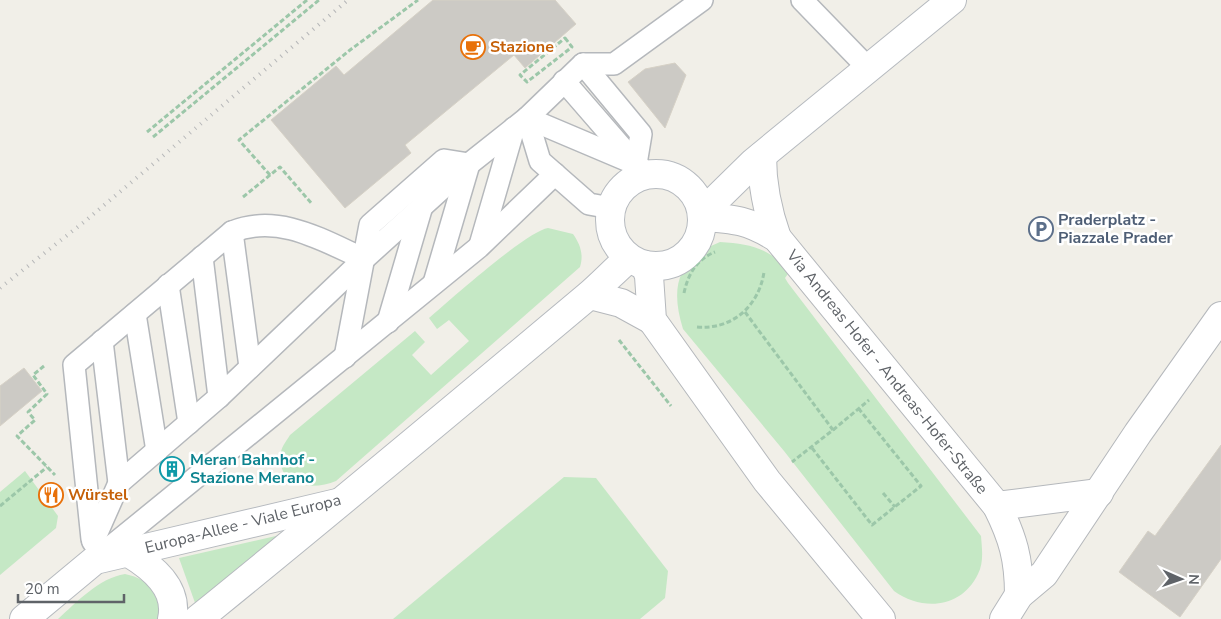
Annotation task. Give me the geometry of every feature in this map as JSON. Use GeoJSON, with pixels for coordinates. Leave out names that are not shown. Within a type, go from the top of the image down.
{"type":"FeatureCollection","features":[{"type":"Feature","properties":{"kind":"street"},"geometry":{"type":"LineString","coordinates":[[702,215],[758,159],[952,0]]}},
{"type":"Feature","properties":{"kind":"street"},"geometry":{"type":"LineString","coordinates":[[684,183],[718,177],[758,159]]}},
{"type":"Feature","properties":{"kind":"street"},"geometry":{"type":"LineString","coordinates":[[758,159],[767,209],[777,238]]}},
{"type":"Feature","properties":{"kind":"street"},"geometry":{"type":"LineString","coordinates":[[637,262],[667,265],[676,262],[689,252],[700,232],[702,215],[695,194],[684,183],[668,175],[642,169],[634,179],[623,187],[611,208],[610,224],[613,238],[649,276],[652,320]]}},
{"type":"Feature","properties":{"kind":"street"},"geometry":{"type":"LineString","coordinates":[[702,215],[740,220],[757,226],[777,238]]}},
{"type":"Feature","properties":{"kind":"street","name":"Via Andreas Hofer - Andreas-Hofer-Straße"},"geometry":{"type":"LineString","coordinates":[[777,238],[894,378],[997,506],[1016,548],[1019,568],[1019,595]]}},
{"type":"Feature","properties":{"kind":"street","name":"Europa-Allee - Viale Europa"},"geometry":{"type":"LineString","coordinates":[[24,619],[94,551],[128,553],[343,502],[481,384],[590,295],[637,262]]}},
{"type":"Feature","properties":{"kind":"street"},"geometry":{"type":"LineString","coordinates":[[590,295],[620,303],[652,320],[767,480],[881,619]]}},
{"type":"Feature","properties":{"kind":"street"},"geometry":{"type":"LineString","coordinates":[[1004,619],[1019,595],[1044,574],[1221,316]]}},
{"type":"Feature","properties":{"kind":"street","name":"Via Andreas Hofer - Andreas-Hofer-Straße"},"geometry":{"type":"LineString","coordinates":[[997,506],[1099,492]]}},
{"type":"Feature","properties":{"kind":"street"},"geometry":{"type":"LineString","coordinates":[[198,619],[343,502]]}},
{"type":"Feature","properties":{"kind":"street"},"geometry":{"type":"LineString","coordinates":[[128,553],[149,566],[164,580],[170,593],[172,619]]}},
{"type":"Feature","properties":{"kind":"lane"},"geometry":{"type":"LineString","coordinates":[[119,483],[219,397],[364,259],[469,164],[520,123],[583,64],[614,64],[702,0]]}},
{"type":"Feature","properties":{"kind":"lane"},"geometry":{"type":"LineString","coordinates":[[802,0],[869,69]]}},
{"type":"Feature","properties":{"kind":"lane"},"geometry":{"type":"LineString","coordinates":[[583,64],[641,134],[642,169]]}},
{"type":"Feature","properties":{"kind":"lane"},"geometry":{"type":"LineString","coordinates":[[564,81],[642,169]]}},
{"type":"Feature","properties":{"kind":"lane"},"geometry":{"type":"LineString","coordinates":[[520,123],[642,169]]}},
{"type":"Feature","properties":{"kind":"lane"},"geometry":{"type":"LineString","coordinates":[[520,123],[540,161],[588,204],[611,208]]}},
{"type":"Feature","properties":{"kind":"lane"},"geometry":{"type":"LineString","coordinates":[[479,247],[520,123]]}},
{"type":"Feature","properties":{"kind":"lane"},"geometry":{"type":"LineString","coordinates":[[344,357],[370,225],[444,160],[469,164]]}},
{"type":"Feature","properties":{"kind":"lane"},"geometry":{"type":"LineString","coordinates":[[434,284],[469,164]]}},
{"type":"Feature","properties":{"kind":"lane"},"geometry":{"type":"LineString","coordinates":[[94,551],[388,322],[479,247],[555,174]]}},
{"type":"Feature","properties":{"kind":"lane"},"geometry":{"type":"LineString","coordinates":[[388,322],[422,206]]}},
{"type":"Feature","properties":{"kind":"lane"},"geometry":{"type":"LineString","coordinates":[[94,551],[74,365],[232,232],[248,225],[266,224],[289,228],[364,259]]}},
{"type":"Feature","properties":{"kind":"lane"},"geometry":{"type":"LineString","coordinates":[[232,232],[250,367]]}},
{"type":"Feature","properties":{"kind":"lane"},"geometry":{"type":"LineString","coordinates":[[202,257],[219,397]]}},
{"type":"Feature","properties":{"kind":"lane"},"geometry":{"type":"LineString","coordinates":[[168,285],[189,423]]}},
{"type":"Feature","properties":{"kind":"lane"},"geometry":{"type":"LineString","coordinates":[[134,314],[157,452]]}},
{"type":"Feature","properties":{"kind":"lane"},"geometry":{"type":"LineString","coordinates":[[94,551],[119,483],[102,341]]}},
{"type":"Feature","properties":{"kind":"path"},"geometry":{"type":"LineString","coordinates":[[147,132],[307,0]]}},
{"type":"Feature","properties":{"kind":"path"},"geometry":{"type":"LineString","coordinates":[[152,137],[319,0]]}},
{"type":"Feature","properties":{"kind":"path"},"geometry":{"type":"LineString","coordinates":[[317,209],[280,167],[270,175],[239,140],[350,50],[418,0]]}},
{"type":"Feature","properties":{"kind":"path"},"geometry":{"type":"LineString","coordinates":[[520,75],[565,38]]}},
{"type":"Feature","properties":{"kind":"path"},"geometry":{"type":"LineString","coordinates":[[673,349],[690,324],[698,327],[715,326],[735,320],[745,312],[758,294],[762,283],[763,254],[777,238]]}},
{"type":"Feature","properties":{"kind":"path"},"geometry":{"type":"LineString","coordinates":[[684,296],[688,278],[702,258],[722,249]]}},
{"type":"Feature","properties":{"kind":"path"},"geometry":{"type":"LineString","coordinates":[[745,312],[833,430]]}},
{"type":"Feature","properties":{"kind":"path"},"geometry":{"type":"LineString","coordinates":[[33,375],[47,394],[28,412],[34,420],[17,436],[59,480]]}},
{"type":"Feature","properties":{"kind":"path"},"geometry":{"type":"LineString","coordinates":[[767,480],[812,448],[894,378]]}},
{"type":"Feature","properties":{"kind":"path"},"geometry":{"type":"LineString","coordinates":[[812,448],[872,525],[921,486],[859,409]]}},
{"type":"Feature","properties":{"kind":"path"},"geometry":{"type":"LineString","coordinates":[[0,506],[47,467]]}},
{"type":"Feature","properties":{"kind":"path"},"geometry":{"type":"LineString","coordinates":[[883,493],[895,507]]}},
{"type":"Feature","properties":{"kind":"green space"},"geometry":{"type":"Polygon","coordinates":[[[548,228],[573,234],[581,249],[580,267],[336,481],[317,486],[307,485],[290,479],[284,473],[281,464],[281,452],[283,445],[290,435],[415,331],[425,342],[412,355],[431,375],[469,341],[449,320],[437,329],[429,318],[507,253],[538,232],[548,228]]]}},
{"type":"Feature","properties":{"kind":"green space"},"geometry":{"type":"Polygon","coordinates":[[[720,242],[741,244],[766,252],[790,271],[785,278],[788,283],[981,536],[982,555],[980,569],[971,586],[962,594],[951,600],[928,604],[917,602],[894,591],[784,451],[683,329],[677,300],[681,276],[686,266],[694,257],[720,242]]]}},
{"type":"Feature","properties":{"kind":"green space"},"geometry":{"type":"Polygon","coordinates":[[[25,471],[58,516],[56,528],[0,575],[0,492],[25,471]]]}},
{"type":"Feature","properties":{"kind":"green space"},"geometry":{"type":"Polygon","coordinates":[[[564,477],[596,478],[668,571],[665,598],[640,619],[393,619],[564,477]]]}},
{"type":"Feature","properties":{"kind":"green space"},"geometry":{"type":"Polygon","coordinates":[[[289,533],[199,614],[179,558],[289,533]]]}},
{"type":"Feature","properties":{"kind":"green space"},"geometry":{"type":"Polygon","coordinates":[[[125,574],[142,580],[152,589],[158,602],[159,619],[58,619],[97,586],[115,576],[125,574]]]}},
{"type":"Feature","properties":{"kind":"building"},"geometry":{"type":"Polygon","coordinates":[[[433,0],[555,0],[576,24],[525,68],[514,55],[405,145],[411,153],[345,208],[271,120],[336,66],[344,75],[433,0]]]}},
{"type":"Feature","properties":{"kind":"building"},"geometry":{"type":"Polygon","coordinates":[[[675,63],[686,75],[665,128],[628,82],[645,69],[675,63]]]}},
{"type":"Feature","properties":{"kind":"building"},"geometry":{"type":"Polygon","coordinates":[[[24,368],[42,391],[0,426],[0,386],[24,368]]]}},
{"type":"Feature","properties":{"kind":"building"},"geometry":{"type":"Polygon","coordinates":[[[1221,445],[1221,559],[1180,617],[1119,572],[1148,531],[1155,536],[1221,445]]]}},
{"type":"Feature","properties":{"kind":"railway"},"geometry":{"type":"LineString","coordinates":[[0,288],[84,222],[348,0]]}},
{"type":"Feature","properties":{"kind":"place","name":"Stazione"},"geometry":{"type":"Point","coordinates":[473,47]}},
{"type":"Feature","properties":{"kind":"place","name":"Praderplatz - Piazzale Prader"},"geometry":{"type":"Point","coordinates":[1041,229]}},
{"type":"Feature","properties":{"kind":"place","name":"Meran Bahnhof - Stazione Merano"},"geometry":{"type":"Point","coordinates":[172,469]}},
{"type":"Feature","properties":{"kind":"place","name":"Würstel"},"geometry":{"type":"Point","coordinates":[51,495]}}]}
